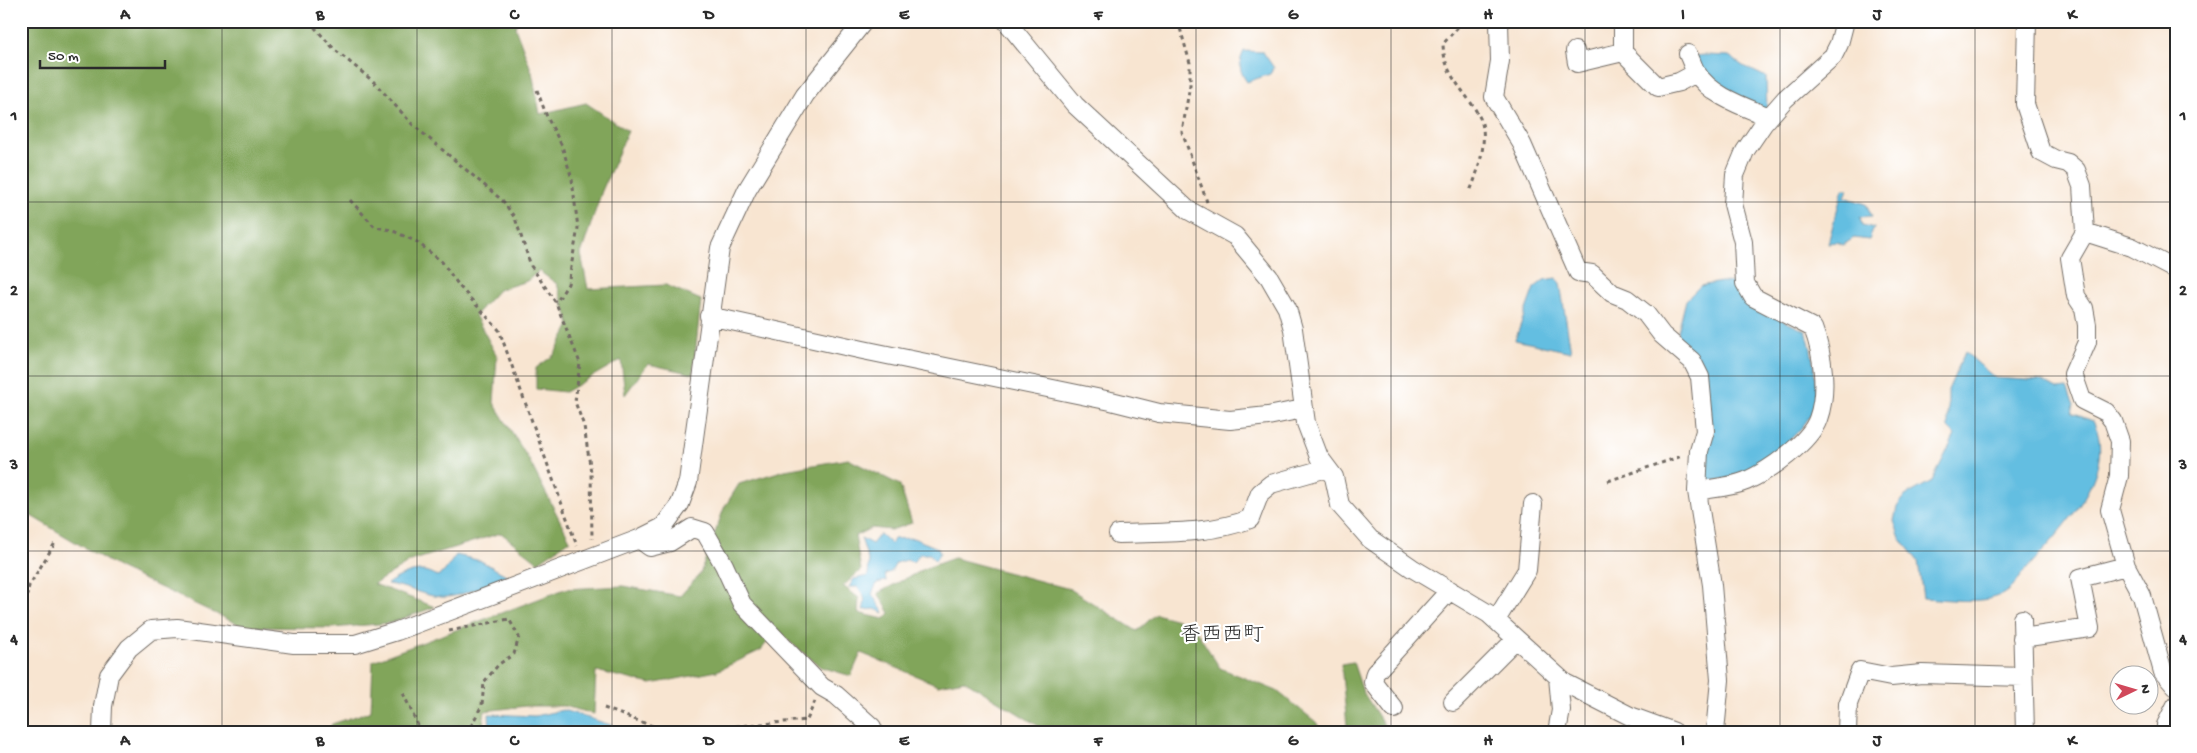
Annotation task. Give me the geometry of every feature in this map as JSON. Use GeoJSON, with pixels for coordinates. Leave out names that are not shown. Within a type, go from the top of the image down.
{"type":"FeatureCollection","features":[{"type":"Feature","properties":{"kind":"street"},"geometry":{"type":"LineString","coordinates":[[102,732],[103,706],[110,674],[129,648],[151,630],[177,628],[294,644],[355,644],[397,631],[638,539],[663,527],[680,504],[688,482],[709,316],[720,248],[748,190],[805,95],[864,21]]}},
{"type":"Feature","properties":{"kind":"street"},"geometry":{"type":"LineString","coordinates":[[1006,21],[1075,105],[1188,210],[1235,236],[1269,277],[1287,308],[1293,330],[1306,424],[1319,457],[1334,477],[1340,505],[1370,539],[1412,568],[1496,620],[1564,683],[1601,702],[1674,732]]}},
{"type":"Feature","properties":{"kind":"street"},"geometry":{"type":"LineString","coordinates":[[1499,21],[1500,61],[1494,97],[1522,144],[1578,272],[1592,274],[1612,292],[1627,299],[1646,314],[1662,335],[1692,361],[1700,377],[1705,431],[1699,450],[1697,491],[1712,585],[1718,652],[1720,680],[1715,732]]}},
{"type":"Feature","properties":{"kind":"street"},"geometry":{"type":"LineString","coordinates":[[1623,21],[1623,52],[1658,88],[1679,82],[1696,74]]}},
{"type":"Feature","properties":{"kind":"street"},"geometry":{"type":"LineString","coordinates":[[1697,491],[1744,482],[1762,473],[1802,442],[1818,419],[1824,387],[1820,344],[1813,328],[1754,297],[1745,283],[1743,242],[1733,204],[1735,175],[1745,151],[1769,117],[1833,56],[1839,44],[1845,21]]}},
{"type":"Feature","properties":{"kind":"street"},"geometry":{"type":"LineString","coordinates":[[2027,21],[2025,104],[2042,152],[2056,160],[2068,163],[2076,170],[2082,186],[2085,232],[2070,258],[2076,296],[2084,308],[2087,342],[2073,374],[2082,400],[2106,412],[2114,421],[2120,441],[2118,476],[2110,510],[2126,566],[2142,596],[2163,672],[2176,687]]}},
{"type":"Feature","properties":{"kind":"street"},"geometry":{"type":"LineString","coordinates":[[1575,51],[1576,63],[1623,52]]}},
{"type":"Feature","properties":{"kind":"street"},"geometry":{"type":"LineString","coordinates":[[1688,54],[1696,74],[1712,88],[1734,103],[1769,117]]}},
{"type":"Feature","properties":{"kind":"street"},"geometry":{"type":"LineString","coordinates":[[2085,232],[2132,247],[2176,270]]}},
{"type":"Feature","properties":{"kind":"street"},"geometry":{"type":"LineString","coordinates":[[709,316],[1111,401],[1159,413],[1230,420],[1268,416],[1303,409]]}},
{"type":"Feature","properties":{"kind":"street"},"geometry":{"type":"LineString","coordinates":[[1118,534],[1209,530],[1233,526],[1250,519],[1260,493],[1271,484],[1328,468]]}},
{"type":"Feature","properties":{"kind":"street"},"geometry":{"type":"LineString","coordinates":[[1496,620],[1527,570],[1533,504]]}},
{"type":"Feature","properties":{"kind":"street"},"geometry":{"type":"LineString","coordinates":[[638,539],[650,547],[670,542],[692,528],[705,532],[724,565],[742,604],[822,687],[836,695],[872,726],[874,732]]}},
{"type":"Feature","properties":{"kind":"street"},"geometry":{"type":"LineString","coordinates":[[2022,638],[2090,628],[2080,578],[2126,566]]}},
{"type":"Feature","properties":{"kind":"street"},"geometry":{"type":"LineString","coordinates":[[1394,709],[1373,682],[1375,673],[1450,590]]}},
{"type":"Feature","properties":{"kind":"street"},"geometry":{"type":"LineString","coordinates":[[2022,619],[2025,732]]}},
{"type":"Feature","properties":{"kind":"street"},"geometry":{"type":"LineString","coordinates":[[1452,702],[1516,639]]}},
{"type":"Feature","properties":{"kind":"street"},"geometry":{"type":"LineString","coordinates":[[1847,732],[1848,704],[1860,671],[1891,677],[1922,674],[2023,677]]}},
{"type":"Feature","properties":{"kind":"street"},"geometry":{"type":"LineString","coordinates":[[1557,732],[1561,710],[1558,677]]}},
{"type":"Feature","properties":{"kind":"street"},"geometry":{"type":"LineString","coordinates":[[2167,732],[2166,725],[2176,705]]}},
{"type":"Feature","properties":{"kind":"path"},"geometry":{"type":"LineString","coordinates":[[309,21],[334,50],[374,82],[412,124],[503,201],[515,218],[530,266],[556,303],[580,363],[575,402],[584,426],[591,472],[594,538],[570,550]]}},
{"type":"Feature","properties":{"kind":"path"},"geometry":{"type":"LineString","coordinates":[[1178,21],[1190,63],[1190,84],[1182,132],[1191,161],[1216,225]]}},
{"type":"Feature","properties":{"kind":"path"},"geometry":{"type":"LineString","coordinates":[[1463,21],[1443,44],[1444,60],[1462,93],[1480,117],[1482,135],[1480,168],[1470,191]]}},
{"type":"Feature","properties":{"kind":"path"},"geometry":{"type":"LineString","coordinates":[[537,90],[547,118],[562,146],[572,179],[578,228],[568,284],[556,303]]}},
{"type":"Feature","properties":{"kind":"path"},"geometry":{"type":"LineString","coordinates":[[350,200],[375,227],[391,230],[417,242],[442,262],[460,287],[485,311],[499,330],[577,546]]}},
{"type":"Feature","properties":{"kind":"path"},"geometry":{"type":"LineString","coordinates":[[1608,481],[1699,450]]}},
{"type":"Feature","properties":{"kind":"path"},"geometry":{"type":"LineString","coordinates":[[21,620],[29,586],[55,543]]}},
{"type":"Feature","properties":{"kind":"path"},"geometry":{"type":"LineString","coordinates":[[445,632],[509,619],[519,637],[514,654],[499,664],[484,682],[482,705],[468,732]]}},
{"type":"Feature","properties":{"kind":"path"},"geometry":{"type":"LineString","coordinates":[[604,708],[663,730],[807,720],[822,687]]}},
{"type":"Feature","properties":{"kind":"path"},"geometry":{"type":"LineString","coordinates":[[403,693],[421,732]]}},
{"type":"Feature","properties":{"kind":"path"},"geometry":{"type":"LineString","coordinates":[[952,732],[960,732]]}},
{"type":"Feature","properties":{"kind":"green space"},"geometry":{"type":"Polygon","coordinates":[[[21,21],[518,21],[515,27],[532,72],[540,114],[586,103],[628,131],[602,191],[581,254],[588,289],[666,285],[701,300],[693,374],[648,364],[625,395],[621,360],[565,392],[536,389],[536,368],[554,355],[570,325],[557,284],[539,271],[527,281],[498,290],[475,315],[497,356],[494,403],[529,460],[570,540],[538,562],[501,533],[411,561],[374,584],[435,607],[390,623],[333,628],[244,627],[119,568],[21,510],[21,21]]]}},
{"type":"Feature","properties":{"kind":"green space"},"geometry":{"type":"Polygon","coordinates":[[[848,459],[900,485],[912,523],[891,530],[871,528],[855,536],[861,570],[843,586],[859,598],[858,613],[884,619],[890,613],[878,593],[926,568],[954,558],[1070,589],[1137,631],[1156,614],[1192,624],[1220,668],[1277,691],[1316,722],[1322,732],[1195,732],[1183,728],[1182,732],[1048,732],[964,680],[938,685],[861,653],[851,676],[821,667],[776,631],[761,650],[717,671],[651,684],[596,671],[594,714],[564,706],[526,706],[485,711],[482,732],[327,732],[332,724],[371,711],[373,661],[565,589],[623,586],[680,596],[700,574],[724,508],[739,484],[785,470],[848,459]]]}},
{"type":"Feature","properties":{"kind":"green space"},"geometry":{"type":"Polygon","coordinates":[[[1353,662],[1363,692],[1386,728],[1385,732],[1336,732],[1347,726],[1341,664],[1353,662]]]}},
{"type":"Feature","properties":{"kind":"water"},"geometry":{"type":"Polygon","coordinates":[[[1244,51],[1263,52],[1274,68],[1270,74],[1247,82],[1240,67],[1244,51]]]}},
{"type":"Feature","properties":{"kind":"water"},"geometry":{"type":"Polygon","coordinates":[[[1694,56],[1729,56],[1743,66],[1766,77],[1767,113],[1713,87],[1694,56]]]}},
{"type":"Feature","properties":{"kind":"water"},"geometry":{"type":"Polygon","coordinates":[[[1843,189],[1848,189],[1845,197],[1866,204],[1872,216],[1860,217],[1862,225],[1874,228],[1869,240],[1854,238],[1843,245],[1837,242],[1828,243],[1843,189]]]}},
{"type":"Feature","properties":{"kind":"water"},"geometry":{"type":"Polygon","coordinates":[[[1556,278],[1560,283],[1571,352],[1515,340],[1534,288],[1544,280],[1556,278]]]}},
{"type":"Feature","properties":{"kind":"water"},"geometry":{"type":"Polygon","coordinates":[[[1721,282],[1736,283],[1741,297],[1751,306],[1806,331],[1813,361],[1815,395],[1811,414],[1806,422],[1778,451],[1755,467],[1735,477],[1705,482],[1709,434],[1678,332],[1686,300],[1700,286],[1721,282]]]}},
{"type":"Feature","properties":{"kind":"water"},"geometry":{"type":"Polygon","coordinates":[[[1965,352],[1995,378],[2041,381],[2057,389],[2067,388],[2074,405],[2072,413],[2093,421],[2099,440],[2099,460],[2084,498],[2072,516],[2007,591],[1995,597],[1975,600],[1923,598],[1918,561],[1900,538],[1894,521],[1897,507],[1905,496],[1932,481],[1955,435],[1948,428],[1948,390],[1965,352]]]}},
{"type":"Feature","properties":{"kind":"water"},"geometry":{"type":"Polygon","coordinates":[[[880,534],[891,544],[894,539],[913,538],[938,548],[940,553],[935,561],[930,554],[920,554],[913,562],[907,560],[896,563],[891,572],[885,574],[886,581],[877,583],[872,594],[884,613],[875,609],[863,610],[865,600],[862,592],[857,587],[849,587],[854,579],[868,576],[869,563],[861,538],[872,544],[880,534]]]}},
{"type":"Feature","properties":{"kind":"water"},"geometry":{"type":"Polygon","coordinates":[[[456,555],[481,561],[508,576],[474,590],[447,597],[433,596],[387,584],[412,572],[425,571],[437,576],[444,572],[456,555]]]}},
{"type":"Feature","properties":{"kind":"water"},"geometry":{"type":"Polygon","coordinates":[[[563,710],[633,732],[490,732],[489,714],[535,716],[563,710]]]}},
{"type":"Feature","properties":{"kind":"district","name":"香西西町"},"geometry":{"type":"Point","coordinates":[1222,636]}}]}
